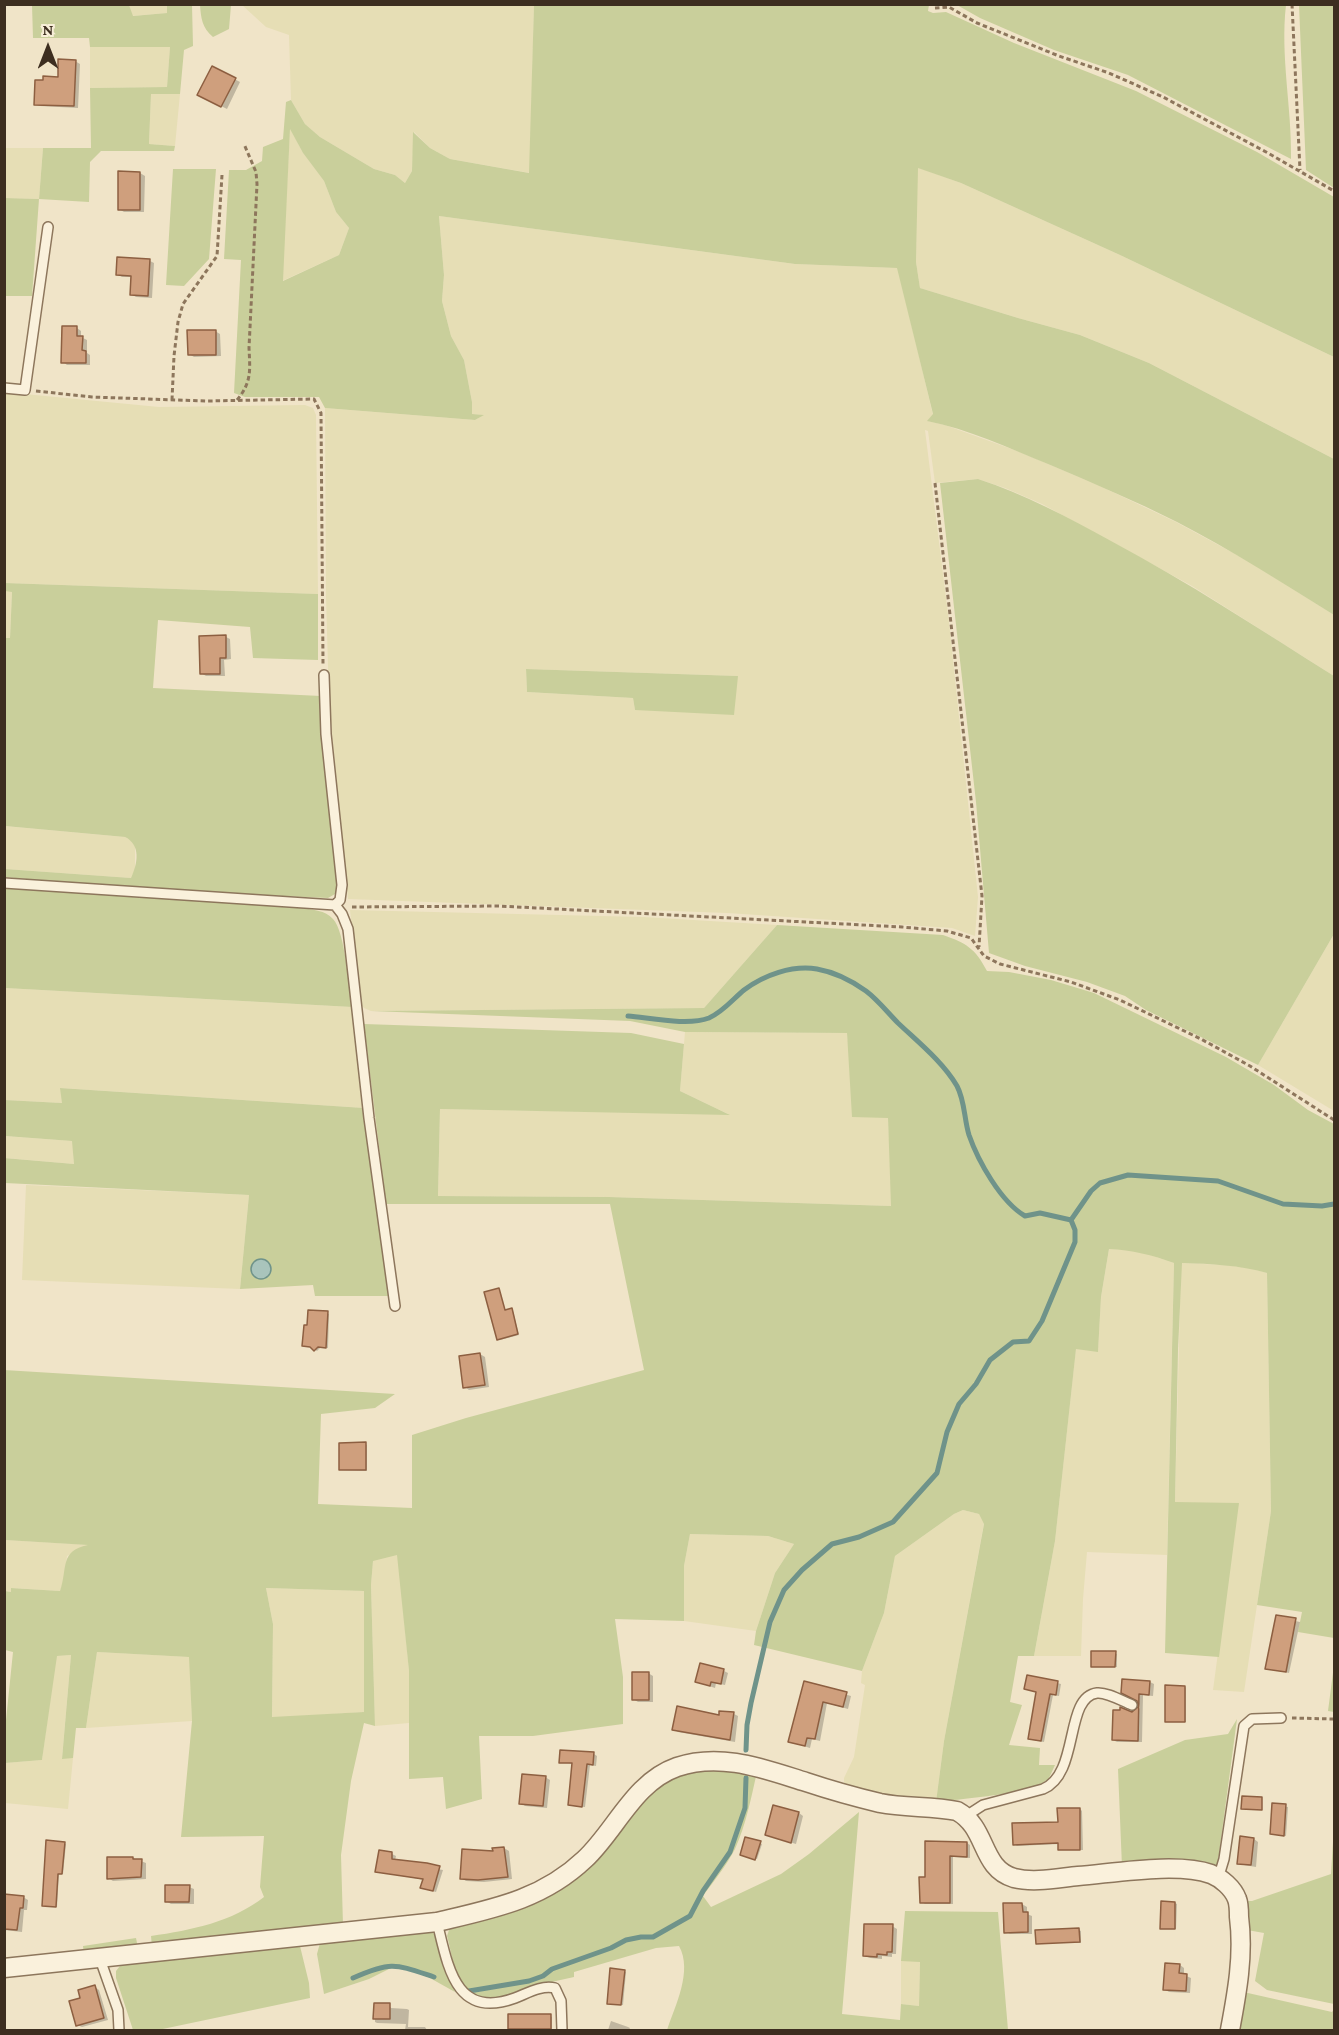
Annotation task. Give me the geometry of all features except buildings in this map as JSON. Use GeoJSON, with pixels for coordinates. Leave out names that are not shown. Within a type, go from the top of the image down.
{"type":"FeatureCollection","features":[{"type":"Feature","properties":{"kind":"street"},"geometry":{"type":"LineString","coordinates":[[4,1968],[437,1922],[520,1901],[560,1881],[586,1858],[652,1780],[665,1772],[689,1764],[716,1761],[741,1763],[855,1797],[887,1804],[957,1811],[966,1816],[975,1826],[993,1865],[1003,1873],[1017,1879],[1186,1869],[1216,1876],[1224,1882],[1237,1899],[1241,1934],[1239,1979],[1230,2031]]}},
{"type":"Feature","properties":{"kind":"lane"},"geometry":{"type":"LineString","coordinates":[[4,388],[25,390],[48,227]]}},
{"type":"Feature","properties":{"kind":"lane"},"geometry":{"type":"LineString","coordinates":[[324,675],[326,734],[342,885],[340,900],[335,905]]}},
{"type":"Feature","properties":{"kind":"lane"},"geometry":{"type":"LineString","coordinates":[[4,883],[335,905],[342,914],[348,929],[369,1118],[396,1306]]}},
{"type":"Feature","properties":{"kind":"lane"},"geometry":{"type":"LineString","coordinates":[[966,1816],[983,1805],[1043,1789],[1051,1784],[1065,1763],[1077,1713],[1090,1696],[1097,1693],[1106,1694],[1132,1705]]}},
{"type":"Feature","properties":{"kind":"lane"},"geometry":{"type":"LineString","coordinates":[[1216,1876],[1224,1859],[1244,1726],[1252,1719],[1281,1718]]}},
{"type":"Feature","properties":{"kind":"lane"},"geometry":{"type":"LineString","coordinates":[[437,1922],[454,1979],[463,1994],[479,2002],[495,2004],[542,1987],[555,1988],[559,1994],[562,2010],[562,2031]]}},
{"type":"Feature","properties":{"kind":"lane"},"geometry":{"type":"LineString","coordinates":[[100,1959],[117,2010],[119,2031]]}},
{"type":"Feature","properties":{"kind":"path"},"geometry":{"type":"LineString","coordinates":[[1292,4],[1299,170]]}},
{"type":"Feature","properties":{"kind":"path"},"geometry":{"type":"LineString","coordinates":[[935,8],[949,7],[1007,36],[1109,73],[1172,102],[1335,191]]}},
{"type":"Feature","properties":{"kind":"path"},"geometry":{"type":"LineString","coordinates":[[237,400],[249,381],[257,184],[256,171],[244,144]]}},
{"type":"Feature","properties":{"kind":"path"},"geometry":{"type":"LineString","coordinates":[[172,400],[174,356],[178,322],[183,304],[217,256],[222,175]]}},
{"type":"Feature","properties":{"kind":"path"},"geometry":{"type":"LineString","coordinates":[[25,390],[92,397],[172,400],[314,399],[321,413],[324,675]]}},
{"type":"Feature","properties":{"kind":"path"},"geometry":{"type":"LineString","coordinates":[[935,483],[982,896],[978,947]]}},
{"type":"Feature","properties":{"kind":"path"},"geometry":{"type":"LineString","coordinates":[[335,905],[355,907],[499,906],[947,931],[971,938],[984,956],[1000,964],[1071,982],[1120,1000],[1201,1039],[1250,1066],[1335,1120]]}},
{"type":"Feature","properties":{"kind":"path"},"geometry":{"type":"LineString","coordinates":[[1281,1718],[1335,1719]]}},
{"type":"Feature","properties":{"kind":"shaded area"},"geometry":{"type":"Polygon","coordinates":[[[129,5],[167,5],[168,13],[132,16],[129,5]]]}},
{"type":"Feature","properties":{"kind":"shaded area"},"geometry":{"type":"Polygon","coordinates":[[[242,5],[534,5],[530,173],[450,159],[430,148],[414,132],[412,171],[405,183],[395,175],[374,169],[320,137],[305,124],[291,100],[289,35],[266,27],[242,5]]]}},
{"type":"Feature","properties":{"kind":"shaded area"},"geometry":{"type":"Polygon","coordinates":[[[90,47],[170,47],[167,87],[90,88],[90,47]]]}},
{"type":"Feature","properties":{"kind":"shaded area"},"geometry":{"type":"Polygon","coordinates":[[[151,94],[180,94],[175,146],[149,144],[151,94]]]}},
{"type":"Feature","properties":{"kind":"shaded area"},"geometry":{"type":"Polygon","coordinates":[[[290,128],[303,153],[324,181],[336,212],[349,228],[339,255],[282,281],[290,128]]]}},
{"type":"Feature","properties":{"kind":"shaded area"},"geometry":{"type":"Polygon","coordinates":[[[5,148],[43,148],[39,199],[5,198],[5,148]]]}},
{"type":"Feature","properties":{"kind":"shaded area"},"geometry":{"type":"Polygon","coordinates":[[[917,167],[961,183],[1120,255],[1334,357],[1334,459],[1149,363],[1080,335],[920,288],[916,262],[917,167]]]}},
{"type":"Feature","properties":{"kind":"shaded area"},"geometry":{"type":"Polygon","coordinates":[[[439,216],[795,264],[898,268],[933,415],[928,421],[1020,452],[1100,486],[1176,522],[1250,562],[1334,615],[1334,676],[1192,586],[1042,504],[978,479],[935,483],[928,431],[925,430],[949,622],[978,897],[975,936],[952,928],[727,913],[348,899],[329,701],[325,408],[475,420],[483,415],[472,414],[464,360],[451,336],[442,301],[444,275],[439,216]],[[526,669],[527,692],[633,698],[635,710],[738,676],[526,669]]]}},
{"type":"Feature","properties":{"kind":"shaded area"},"geometry":{"type":"Polygon","coordinates":[[[4,392],[159,407],[305,405],[313,408],[316,415],[318,594],[5,583],[4,392]]]}},
{"type":"Feature","properties":{"kind":"shaded area"},"geometry":{"type":"Polygon","coordinates":[[[5,591],[12,591],[10,638],[5,638],[5,591]]]}},
{"type":"Feature","properties":{"kind":"shaded area"},"geometry":{"type":"Polygon","coordinates":[[[4,826],[125,837],[135,846],[135,870],[131,878],[5,869],[4,826]]]}},
{"type":"Feature","properties":{"kind":"shaded area"},"geometry":{"type":"Polygon","coordinates":[[[350,910],[643,917],[777,925],[704,1008],[371,1011],[360,1003],[350,910]]]}},
{"type":"Feature","properties":{"kind":"shaded area"},"geometry":{"type":"Polygon","coordinates":[[[1334,934],[1334,1111],[1258,1065],[1334,934]]]}},
{"type":"Feature","properties":{"kind":"shaded area"},"geometry":{"type":"Polygon","coordinates":[[[5,988],[352,1007],[364,1108],[61,1088],[63,1103],[5,1100],[5,988]]]}},
{"type":"Feature","properties":{"kind":"shaded area"},"geometry":{"type":"Polygon","coordinates":[[[685,1032],[847,1033],[848,1043],[888,1117],[892,1206],[609,1197],[438,1196],[440,1109],[728,1114],[680,1091],[685,1032]]]}},
{"type":"Feature","properties":{"kind":"shaded area"},"geometry":{"type":"Polygon","coordinates":[[[4,1136],[73,1141],[74,1164],[5,1158],[4,1136]]]}},
{"type":"Feature","properties":{"kind":"shaded area"},"geometry":{"type":"Polygon","coordinates":[[[26,1185],[249,1195],[240,1289],[22,1280],[26,1185]]]}},
{"type":"Feature","properties":{"kind":"shaded area"},"geometry":{"type":"Polygon","coordinates":[[[1109,1249],[1124,1249],[1148,1254],[1174,1263],[1167,1555],[1087,1552],[1081,1656],[1034,1656],[1055,1541],[1076,1348],[1098,1351],[1101,1297],[1109,1249]]]}},
{"type":"Feature","properties":{"kind":"shaded area"},"geometry":{"type":"Polygon","coordinates":[[[1181,1263],[1225,1265],[1267,1273],[1271,1511],[1244,1692],[1213,1690],[1238,1503],[1175,1503],[1181,1263]]]}},
{"type":"Feature","properties":{"kind":"shaded area"},"geometry":{"type":"Polygon","coordinates":[[[963,1510],[979,1514],[984,1523],[944,1741],[936,1802],[909,1802],[844,1788],[844,1778],[854,1757],[865,1685],[861,1683],[862,1671],[884,1613],[895,1556],[963,1510]]]}},
{"type":"Feature","properties":{"kind":"shaded area"},"geometry":{"type":"Polygon","coordinates":[[[690,1534],[768,1536],[794,1544],[775,1573],[756,1631],[684,1621],[684,1566],[690,1534]]]}},
{"type":"Feature","properties":{"kind":"shaded area"},"geometry":{"type":"Polygon","coordinates":[[[5,1540],[93,1545],[67,1556],[60,1591],[12,1588],[11,1592],[5,1591],[5,1540]]]}},
{"type":"Feature","properties":{"kind":"shaded area"},"geometry":{"type":"Polygon","coordinates":[[[398,1554],[409,1671],[409,1723],[375,1726],[371,1585],[373,1560],[398,1554]]]}},
{"type":"Feature","properties":{"kind":"shaded area"},"geometry":{"type":"Polygon","coordinates":[[[266,1588],[364,1591],[364,1712],[272,1718],[273,1624],[266,1588]]]}},
{"type":"Feature","properties":{"kind":"shaded area"},"geometry":{"type":"Polygon","coordinates":[[[97,1652],[190,1657],[192,1721],[86,1728],[97,1652]]]}},
{"type":"Feature","properties":{"kind":"shaded area"},"geometry":{"type":"Polygon","coordinates":[[[71,1655],[62,1758],[73,1758],[68,1809],[5,1803],[4,1763],[42,1760],[56,1656],[71,1655]]]}},
{"type":"Feature","properties":{"kind":"shaded area"},"geometry":{"type":"Polygon","coordinates":[[[901,1961],[920,1961],[919,2006],[901,2004],[901,1961]]]}},
{"type":"Feature","properties":{"kind":"green space"},"geometry":{"type":"Polygon","coordinates":[[[32,5],[129,5],[133,16],[167,13],[167,5],[192,5],[193,46],[184,50],[180,94],[151,94],[149,144],[175,146],[174,151],[101,151],[90,162],[89,202],[39,199],[43,148],[91,148],[90,88],[167,87],[170,47],[90,47],[89,38],[33,38],[32,5]]]}},
{"type":"Feature","properties":{"kind":"green space"},"geometry":{"type":"Polygon","coordinates":[[[200,5],[231,5],[229,29],[213,37],[206,30],[200,5]]]}},
{"type":"Feature","properties":{"kind":"green space"},"geometry":{"type":"Polygon","coordinates":[[[534,5],[929,5],[928,11],[946,12],[1014,43],[1136,91],[1257,152],[1334,197],[1334,357],[1120,255],[961,183],[918,168],[916,262],[920,288],[1080,335],[1149,363],[1334,459],[1334,615],[1237,555],[1161,514],[1003,445],[927,421],[933,414],[897,268],[795,264],[439,216],[444,275],[442,301],[451,336],[464,360],[472,414],[484,415],[475,420],[325,408],[319,397],[245,397],[234,393],[241,260],[224,259],[229,170],[246,170],[262,161],[263,147],[283,139],[286,102],[291,100],[305,124],[320,137],[374,169],[395,175],[405,183],[412,171],[413,132],[430,148],[450,159],[529,173],[534,5]],[[290,129],[283,281],[339,255],[349,228],[336,212],[324,181],[303,153],[290,129]]]}},
{"type":"Feature","properties":{"kind":"green space"},"geometry":{"type":"Polygon","coordinates":[[[957,5],[1286,5],[1284,43],[1291,159],[1128,75],[1054,50],[980,18],[957,5]]]}},
{"type":"Feature","properties":{"kind":"green space"},"geometry":{"type":"Polygon","coordinates":[[[1299,5],[1334,5],[1334,188],[1306,170],[1299,5]]]}},
{"type":"Feature","properties":{"kind":"green space"},"geometry":{"type":"Polygon","coordinates":[[[173,169],[216,169],[209,259],[184,286],[166,285],[173,169]]]}},
{"type":"Feature","properties":{"kind":"green space"},"geometry":{"type":"Polygon","coordinates":[[[5,198],[39,199],[32,296],[5,296],[5,198]]]}},
{"type":"Feature","properties":{"kind":"green space"},"geometry":{"type":"Polygon","coordinates":[[[978,479],[1046,507],[1140,557],[1334,676],[1334,934],[1258,1065],[1146,1010],[1125,996],[1087,982],[1025,966],[989,953],[976,802],[940,483],[978,479]]]}},
{"type":"Feature","properties":{"kind":"green space"},"geometry":{"type":"Polygon","coordinates":[[[5,583],[318,594],[318,660],[253,658],[250,627],[158,620],[153,688],[321,696],[338,886],[335,894],[328,898],[146,890],[5,877],[5,869],[131,878],[137,855],[134,845],[125,837],[5,826],[4,638],[10,638],[12,592],[5,591],[5,583]]]}},
{"type":"Feature","properties":{"kind":"green space"},"geometry":{"type":"Polygon","coordinates":[[[526,669],[738,676],[734,715],[635,710],[633,698],[527,692],[526,669]]]}},
{"type":"Feature","properties":{"kind":"green space"},"geometry":{"type":"Polygon","coordinates":[[[4,888],[302,908],[323,912],[333,919],[341,935],[352,1007],[5,988],[4,888]]]}},
{"type":"Feature","properties":{"kind":"green space"},"geometry":{"type":"Polygon","coordinates":[[[777,925],[943,935],[969,947],[987,971],[1009,972],[1051,980],[1094,993],[1226,1057],[1274,1085],[1308,1110],[1334,1124],[1334,1638],[1298,1632],[1302,1612],[1257,1605],[1271,1511],[1267,1273],[1214,1264],[1182,1263],[1175,1502],[1239,1503],[1219,1657],[1165,1653],[1174,1263],[1142,1253],[1109,1249],[1101,1297],[1098,1352],[1076,1349],[1055,1541],[1034,1656],[1018,1656],[1010,1702],[1022,1705],[1009,1745],[1040,1748],[1039,1765],[1055,1765],[1049,1778],[1041,1784],[1014,1792],[936,1802],[944,1741],[984,1524],[979,1514],[963,1510],[954,1514],[895,1556],[884,1613],[862,1671],[754,1645],[756,1631],[775,1573],[794,1544],[768,1536],[690,1534],[684,1566],[684,1621],[615,1619],[623,1677],[623,1724],[533,1736],[479,1736],[482,1799],[446,1809],[443,1777],[409,1779],[409,1671],[397,1555],[373,1561],[371,1585],[375,1726],[364,1723],[351,1781],[341,1855],[343,1925],[152,1947],[151,1936],[211,1924],[239,1913],[264,1897],[260,1887],[264,1836],[181,1837],[192,1721],[189,1657],[97,1652],[86,1728],[76,1728],[73,1758],[62,1759],[71,1655],[57,1656],[42,1760],[5,1763],[5,1730],[13,1652],[5,1650],[5,1591],[11,1592],[11,1588],[60,1591],[69,1556],[73,1551],[88,1545],[5,1540],[4,1370],[395,1394],[375,1408],[321,1414],[318,1504],[412,1508],[412,1435],[466,1418],[644,1370],[610,1204],[386,1204],[364,1024],[631,1033],[684,1044],[680,1091],[730,1115],[440,1109],[438,1196],[609,1197],[891,1206],[888,1118],[852,1117],[847,1033],[685,1032],[630,1021],[371,1011],[704,1008],[777,925]],[[266,1588],[273,1624],[272,1717],[364,1712],[364,1591],[266,1588]]]}},
{"type":"Feature","properties":{"kind":"green space"},"geometry":{"type":"Polygon","coordinates":[[[60,1088],[364,1108],[388,1296],[315,1296],[313,1285],[240,1289],[249,1195],[5,1183],[4,1158],[74,1164],[72,1141],[5,1136],[5,1100],[62,1103],[60,1088]]]}},
{"type":"Feature","properties":{"kind":"green space"},"geometry":{"type":"Polygon","coordinates":[[[1334,1665],[1334,1712],[1328,1711],[1334,1665]]]}},
{"type":"Feature","properties":{"kind":"green space"},"geometry":{"type":"Polygon","coordinates":[[[1237,1719],[1217,1869],[1122,1867],[1118,1769],[1185,1740],[1228,1734],[1237,1719]]]}},
{"type":"Feature","properties":{"kind":"green space"},"geometry":{"type":"Polygon","coordinates":[[[685,1769],[757,1772],[739,1840],[724,1867],[703,1896],[711,1907],[781,1874],[859,1812],[842,2014],[900,2020],[901,2004],[919,2006],[920,1962],[901,1961],[905,1911],[998,1912],[1008,2030],[667,2030],[683,1977],[683,1956],[679,1946],[656,1948],[574,1972],[574,1977],[538,1985],[503,1997],[484,1999],[467,1992],[456,1973],[447,1936],[453,1924],[547,1894],[649,1789],[685,1769]]]}},
{"type":"Feature","properties":{"kind":"green space"},"geometry":{"type":"Polygon","coordinates":[[[1334,1826],[1334,2004],[1267,1990],[1255,1981],[1264,1933],[1247,1930],[1241,1901],[1252,1901],[1331,1874],[1334,1826]]]}},
{"type":"Feature","properties":{"kind":"green space"},"geometry":{"type":"Polygon","coordinates":[[[431,1931],[436,1936],[455,1992],[421,1973],[393,1967],[369,1979],[324,1994],[317,1954],[320,1943],[431,1931]]]}},
{"type":"Feature","properties":{"kind":"green space"},"geometry":{"type":"Polygon","coordinates":[[[136,1938],[138,1948],[84,1956],[83,1946],[136,1938]]]}},
{"type":"Feature","properties":{"kind":"green space"},"geometry":{"type":"Polygon","coordinates":[[[299,1942],[309,1983],[310,1998],[158,2030],[133,2030],[116,1978],[116,1971],[123,1962],[299,1942]]]}},
{"type":"Feature","properties":{"kind":"green space"},"geometry":{"type":"Polygon","coordinates":[[[1239,1991],[1332,2012],[1334,2009],[1334,2030],[1236,2030],[1239,1991]]]}},
{"type":"Feature","properties":{"kind":"water"},"geometry":{"type":"Polygon","coordinates":[[[261,1259],[268,1262],[271,1269],[268,1276],[261,1279],[254,1276],[251,1269],[254,1262],[261,1259]]]}},
{"type":"Feature","properties":{"kind":"waterway"},"geometry":{"type":"LineString","coordinates":[[628,1016],[680,1021],[709,1018],[744,990],[769,976],[798,968],[823,970],[861,987],[879,1002],[945,1069],[960,1092],[969,1135],[978,1157],[999,1191],[1016,1210],[1025,1216],[1040,1213],[1071,1220],[1091,1191],[1100,1183],[1128,1175],[1218,1181],[1283,1204],[1322,1206],[1334,1204]]}},
{"type":"Feature","properties":{"kind":"waterway"},"geometry":{"type":"LineString","coordinates":[[746,1750],[751,1703],[770,1622],[784,1590],[802,1570],[832,1544],[859,1537],[893,1522],[937,1473],[947,1432],[959,1404],[976,1384],[990,1360],[1013,1342],[1029,1341],[1042,1321],[1075,1242],[1075,1230],[1071,1220]]}},
{"type":"Feature","properties":{"kind":"waterway"},"geometry":{"type":"LineString","coordinates":[[469,1991],[529,1981],[543,1976],[552,1969],[611,1948],[626,1940],[653,1937],[690,1916],[703,1891],[730,1852],[745,1808],[746,1778]]}},
{"type":"Feature","properties":{"kind":"waterway"},"geometry":{"type":"LineString","coordinates":[[353,1978],[377,1969],[394,1966],[434,1977]]}}]}
